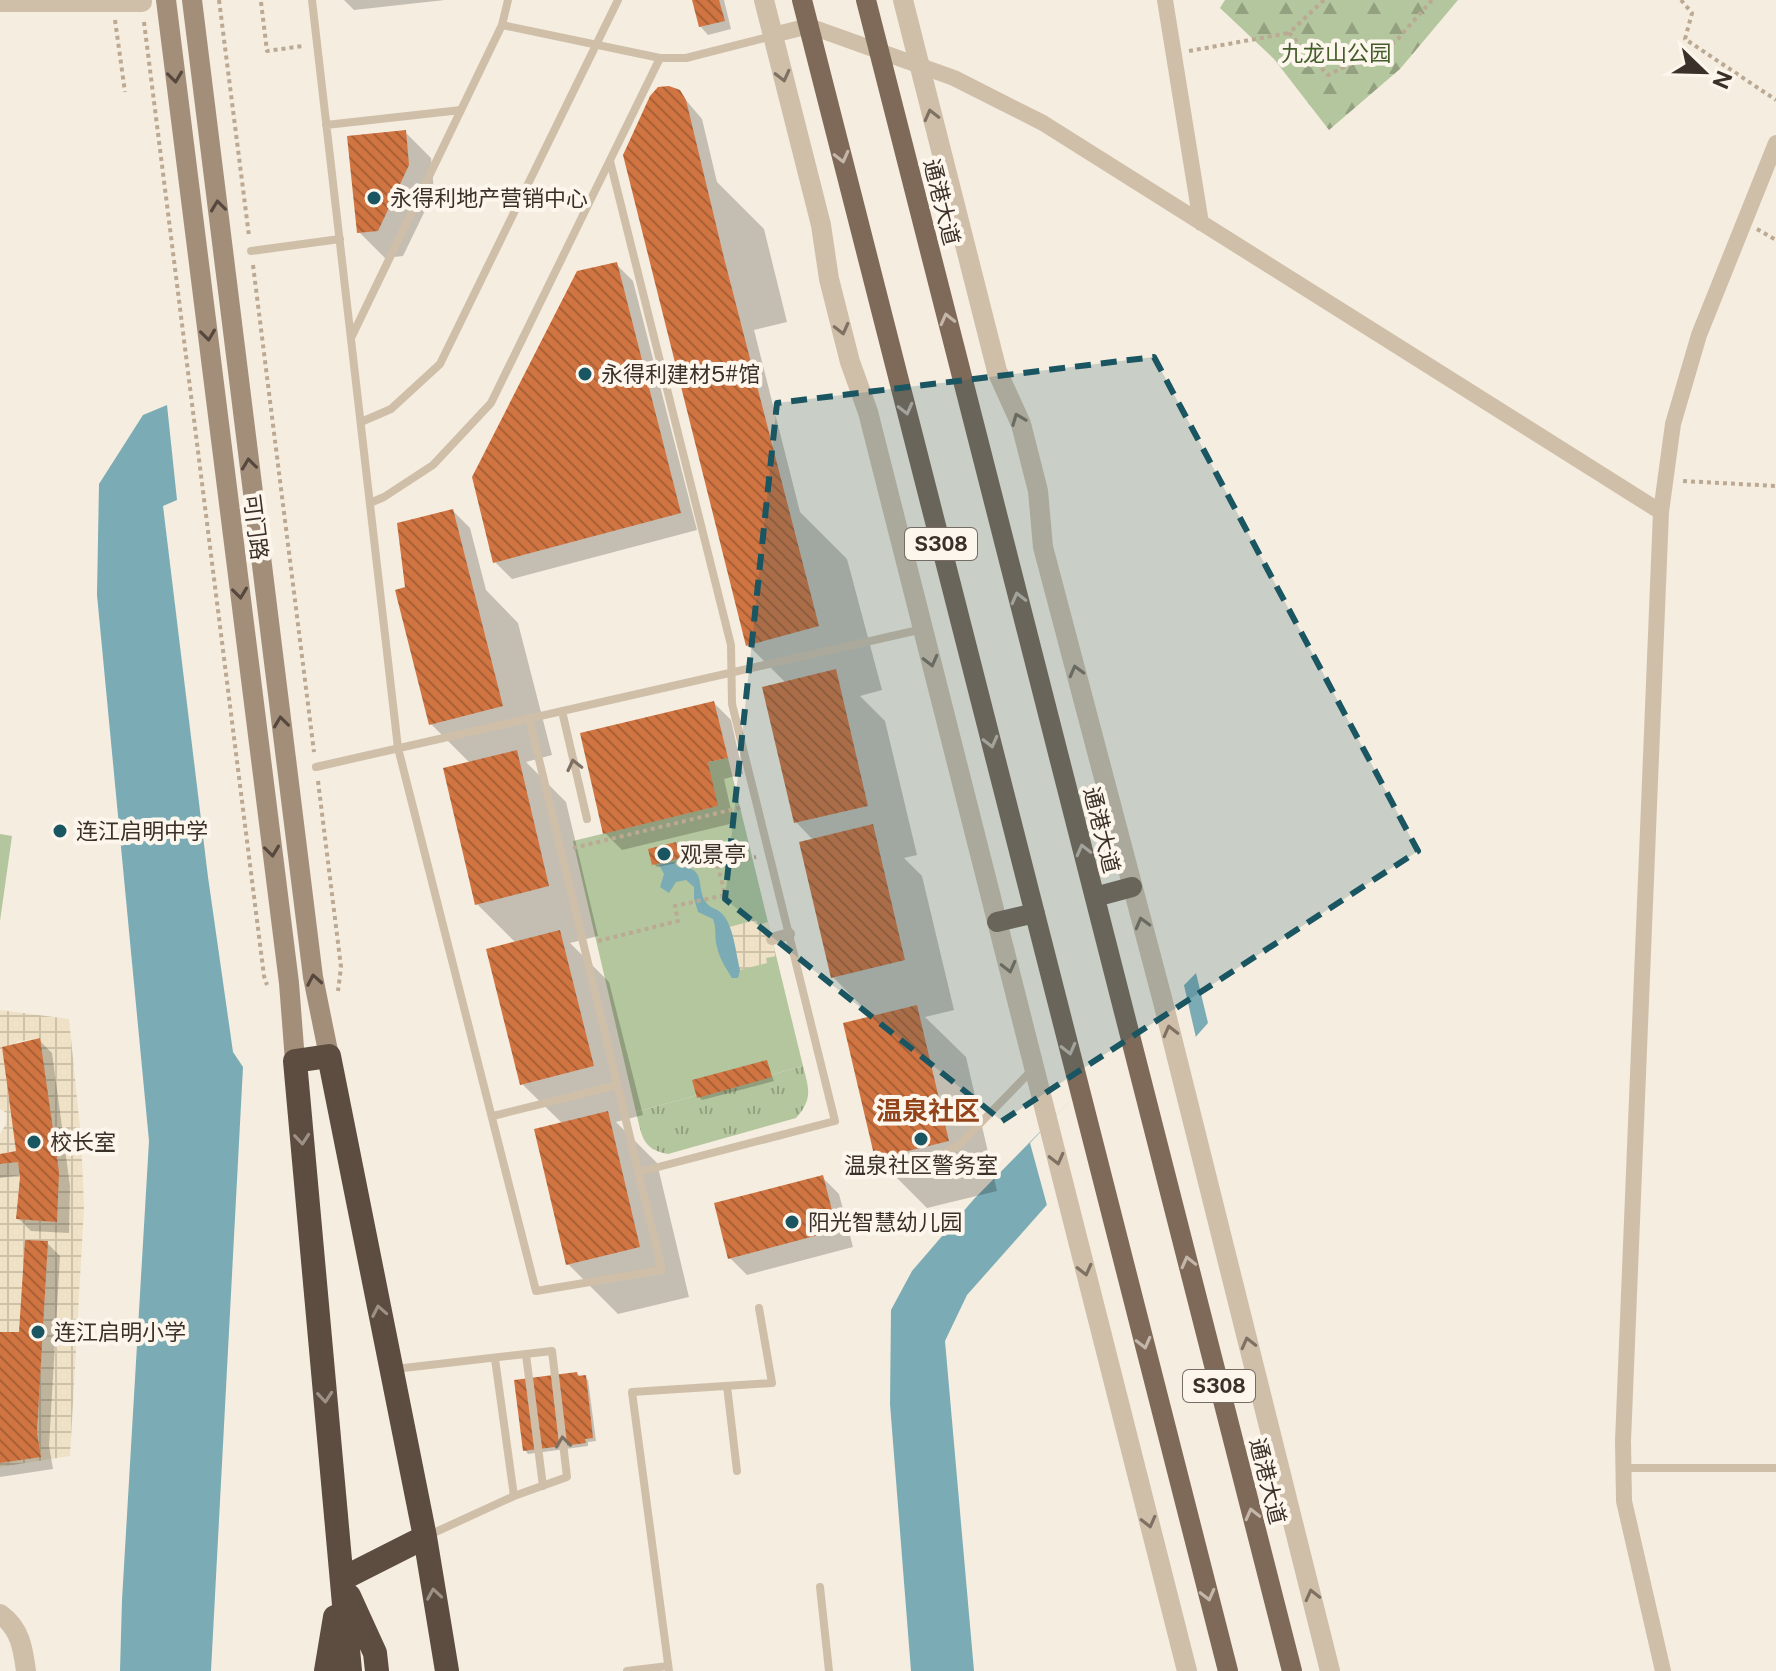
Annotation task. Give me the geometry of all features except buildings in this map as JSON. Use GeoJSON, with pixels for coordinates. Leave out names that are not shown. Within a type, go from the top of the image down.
{"type":"FeatureCollection","features":[{"type":"Feature","properties":{"kind":"highway"},"geometry":{"type":"LineString","coordinates":[[350,1671],[295,1061],[329,1056],[425,1537],[447,1671]]}},
{"type":"Feature","properties":{"kind":"highway"},"geometry":{"type":"LineString","coordinates":[[342,1579],[425,1537]]}},
{"type":"Feature","properties":{"kind":"highway"},"geometry":{"type":"LineString","coordinates":[[326,1671],[342,1579]]}},
{"type":"Feature","properties":{"kind":"highway"},"geometry":{"type":"LineString","coordinates":[[335,1671],[342,1579]]}},
{"type":"Feature","properties":{"kind":"highway"},"geometry":{"type":"LineString","coordinates":[[342,1579],[364,1671]]}},
{"type":"Feature","properties":{"kind":"highway"},"geometry":{"type":"LineString","coordinates":[[342,1579],[375,1653],[377,1671]]}},
{"type":"Feature","properties":{"kind":"main road","name":"可门路"},"geometry":{"type":"LineString","coordinates":[[166,0],[289,983],[295,1061]]}},
{"type":"Feature","properties":{"kind":"main road","name":"可门路"},"geometry":{"type":"LineString","coordinates":[[192,0],[313,977],[329,1056]]}},
{"type":"Feature","properties":{"kind":"main road","name":"S308"},"geometry":{"type":"LineString","coordinates":[[802,0],[1228,1671]]}},
{"type":"Feature","properties":{"kind":"main road","name":"通港大道"},"geometry":{"type":"LineString","coordinates":[[866,0],[1292,1671]]}},
{"type":"Feature","properties":{"kind":"main road"},"geometry":{"type":"LineString","coordinates":[[1095,897],[1132,887]]}},
{"type":"Feature","properties":{"kind":"main road"},"geometry":{"type":"LineString","coordinates":[[997,922],[1035,913]]}},
{"type":"Feature","properties":{"kind":"street"},"geometry":{"type":"LineString","coordinates":[[764,0],[821,225],[829,279],[850,362],[868,412],[1187,1671]]}},
{"type":"Feature","properties":{"kind":"street"},"geometry":{"type":"LineString","coordinates":[[903,0],[997,371],[1021,424],[1038,491],[1043,547],[1179,1064],[1330,1671]]}},
{"type":"Feature","properties":{"kind":"street"},"geometry":{"type":"LineString","coordinates":[[1165,0],[1201,223]]}},
{"type":"Feature","properties":{"kind":"street"},"geometry":{"type":"LineString","coordinates":[[0,2],[142,2]]}},
{"type":"Feature","properties":{"kind":"street"},"geometry":{"type":"LineString","coordinates":[[773,35],[809,26],[954,78],[1043,123],[1661,512]]}},
{"type":"Feature","properties":{"kind":"street"},"geometry":{"type":"LineString","coordinates":[[1663,1671],[1624,1501],[1661,512],[1673,424],[1699,335],[1776,143]]}},
{"type":"Feature","properties":{"kind":"street"},"geometry":{"type":"LineString","coordinates":[[772,939],[789,934]]}},
{"type":"Feature","properties":{"kind":"street"},"geometry":{"type":"LineString","coordinates":[[0,1614],[16,1630],[26,1671]]}},
{"type":"Feature","properties":{"kind":"lane"},"geometry":{"type":"LineString","coordinates":[[312,0],[398,748],[536,1291],[662,1270],[529,718]]}},
{"type":"Feature","properties":{"kind":"lane"},"geometry":{"type":"LineString","coordinates":[[351,338],[502,25],[508,0]]}},
{"type":"Feature","properties":{"kind":"lane"},"geometry":{"type":"LineString","coordinates":[[361,422],[391,409],[440,364],[618,0]]}},
{"type":"Feature","properties":{"kind":"lane"},"geometry":{"type":"LineString","coordinates":[[502,25],[660,58],[686,58],[773,35]]}},
{"type":"Feature","properties":{"kind":"lane"},"geometry":{"type":"LineString","coordinates":[[370,503],[433,465],[491,403],[660,58]]}},
{"type":"Feature","properties":{"kind":"lane"},"geometry":{"type":"LineString","coordinates":[[326,125],[461,110]]}},
{"type":"Feature","properties":{"kind":"lane"},"geometry":{"type":"LineString","coordinates":[[610,161],[731,645],[732,704],[835,1121],[639,1172]]}},
{"type":"Feature","properties":{"kind":"lane"},"geometry":{"type":"LineString","coordinates":[[251,251],[340,239]]}},
{"type":"Feature","properties":{"kind":"lane"},"geometry":{"type":"LineString","coordinates":[[316,767],[923,629]]}},
{"type":"Feature","properties":{"kind":"lane"},"geometry":{"type":"LineString","coordinates":[[562,711],[587,819]]}},
{"type":"Feature","properties":{"kind":"lane"},"geometry":{"type":"LineString","coordinates":[[910,1174],[960,1144],[1034,1067]]}},
{"type":"Feature","properties":{"kind":"lane"},"geometry":{"type":"LineString","coordinates":[[493,1116],[617,1085]]}},
{"type":"Feature","properties":{"kind":"lane"},"geometry":{"type":"LineString","coordinates":[[627,1671],[668,1668],[632,1392],[772,1383],[759,1308]]}},
{"type":"Feature","properties":{"kind":"lane"},"geometry":{"type":"LineString","coordinates":[[390,1369],[552,1351],[567,1477],[514,1496],[425,1537]]}},
{"type":"Feature","properties":{"kind":"lane"},"geometry":{"type":"LineString","coordinates":[[526,1355],[543,1486]]}},
{"type":"Feature","properties":{"kind":"lane"},"geometry":{"type":"LineString","coordinates":[[495,1359],[514,1496]]}},
{"type":"Feature","properties":{"kind":"lane"},"geometry":{"type":"LineString","coordinates":[[727,1386],[737,1471]]}},
{"type":"Feature","properties":{"kind":"lane"},"geometry":{"type":"LineString","coordinates":[[1624,1468],[1776,1468]]}},
{"type":"Feature","properties":{"kind":"lane"},"geometry":{"type":"LineString","coordinates":[[820,1587],[829,1671]]}},
{"type":"Feature","properties":{"kind":"path"},"geometry":{"type":"LineString","coordinates":[[219,0],[341,967],[337,997]]}},
{"type":"Feature","properties":{"kind":"path"},"geometry":{"type":"LineString","coordinates":[[1174,53],[1230,46],[1289,33],[1324,0]]}},
{"type":"Feature","properties":{"kind":"path"},"geometry":{"type":"LineString","coordinates":[[1289,33],[1328,75],[1395,42],[1432,0]]}},
{"type":"Feature","properties":{"kind":"path"},"geometry":{"type":"LineString","coordinates":[[1681,0],[1692,13],[1685,39],[1776,100]]}},
{"type":"Feature","properties":{"kind":"path"},"geometry":{"type":"LineString","coordinates":[[142,2],[264,976],[269,990]]}},
{"type":"Feature","properties":{"kind":"path"},"geometry":{"type":"LineString","coordinates":[[261,2],[267,51],[317,44]]}},
{"type":"Feature","properties":{"kind":"path"},"geometry":{"type":"LineString","coordinates":[[115,20],[125,92]]}},
{"type":"Feature","properties":{"kind":"path"},"geometry":{"type":"LineString","coordinates":[[1665,480],[1776,486]]}},
{"type":"Feature","properties":{"kind":"path"},"geometry":{"type":"LineString","coordinates":[[561,851],[757,804]]}},
{"type":"Feature","properties":{"kind":"path"},"geometry":{"type":"LineString","coordinates":[[584,944],[678,921],[675,906],[725,895],[718,866],[769,853]]}},
{"type":"Feature","properties":{"kind":"highlighted area"},"geometry":{"type":"Polygon","coordinates":[[[1154,357],[1418,851],[1002,1121],[725,899],[777,403],[1154,357]]]}},
{"type":"Feature","properties":{"kind":"green space","name":"九龙山公园"},"geometry":{"type":"Polygon","coordinates":[[[1225,0],[1458,0],[1400,69],[1329,130],[1274,59],[1220,8],[1225,0]]]}},
{"type":"Feature","properties":{"kind":"green space"},"geometry":{"type":"Polygon","coordinates":[[[728,758],[803,1066],[636,1112],[573,841],[717,806],[708,762],[728,758]]]}},
{"type":"Feature","properties":{"kind":"green space"},"geometry":{"type":"Polygon","coordinates":[[[0,834],[12,836],[0,921],[0,834]]]}},
{"type":"Feature","properties":{"kind":"green space"},"geometry":{"type":"Polygon","coordinates":[[[803,1066],[808,1094],[796,1118],[668,1154],[652,1149],[644,1140],[636,1112],[803,1066]]]}},
{"type":"Feature","properties":{"kind":"shaded area"},"geometry":{"type":"Polygon","coordinates":[[[756,920],[758,925],[768,922],[776,956],[766,958],[767,963],[740,970],[729,927],[756,920]]]}},
{"type":"Feature","properties":{"kind":"shaded area","name":"连江启明小学"},"geometry":{"type":"Polygon","coordinates":[[[0,1010],[69,1019],[81,1138],[84,1207],[70,1456],[0,1467],[0,1463],[41,1456],[37,1432],[48,1242],[19,1332],[0,1332],[0,1164],[18,1162],[20,1177],[16,1219],[39,1038],[2,1047],[16,1151],[0,1154],[0,1134],[6,1124],[7,1113],[0,1109],[0,1010]]]}},
{"type":"Feature","properties":{"kind":"water"},"geometry":{"type":"Polygon","coordinates":[[[167,405],[177,500],[163,506],[208,877],[233,1052],[243,1067],[211,1671],[120,1671],[149,1141],[97,595],[99,484],[143,415],[167,405]]]}},
{"type":"Feature","properties":{"kind":"water"},"geometry":{"type":"Polygon","coordinates":[[[674,862],[678,867],[697,873],[705,901],[722,913],[727,921],[740,970],[738,978],[732,978],[719,955],[713,919],[698,912],[694,887],[686,880],[676,882],[669,893],[660,887],[664,874],[659,865],[674,862]]]}},
{"type":"Feature","properties":{"kind":"water"},"geometry":{"type":"Polygon","coordinates":[[[1196,973],[1208,1023],[967,1295],[945,1341],[974,1671],[911,1671],[890,1404],[891,1310],[912,1271],[974,1199],[1196,973]]]}},
{"type":"Feature","properties":{"kind":"pier"},"geometry":{"type":"Polygon","coordinates":[[[1183,981],[1197,1042],[1048,1209],[1030,1143],[1183,981]]]}},
{"type":"Feature","properties":{"kind":"place","name":"永得利地产营销中心"},"geometry":{"type":"Point","coordinates":[374,198]}},
{"type":"Feature","properties":{"kind":"place","name":"永得利建材5#馆"},"geometry":{"type":"Point","coordinates":[585,374]}},
{"type":"Feature","properties":{"kind":"place","name":"连江启明中学"},"geometry":{"type":"Point","coordinates":[60,831]}},
{"type":"Feature","properties":{"kind":"place","name":"观景亭"},"geometry":{"type":"Point","coordinates":[664,854]}},
{"type":"Feature","properties":{"kind":"place","name":"温泉社区警务室"},"geometry":{"type":"Point","coordinates":[921,1139]}},
{"type":"Feature","properties":{"kind":"place","name":"校长室"},"geometry":{"type":"Point","coordinates":[34,1142]}},
{"type":"Feature","properties":{"kind":"place","name":"阳光智慧幼儿园"},"geometry":{"type":"Point","coordinates":[792,1222]}},
{"type":"Feature","properties":{"kind":"place","name":"连江启明小学"},"geometry":{"type":"Point","coordinates":[38,1332]}},
{"type":"Feature","properties":{"kind":"district","name":"温泉社区"},"geometry":{"type":"Point","coordinates":[928,1111]}}]}
